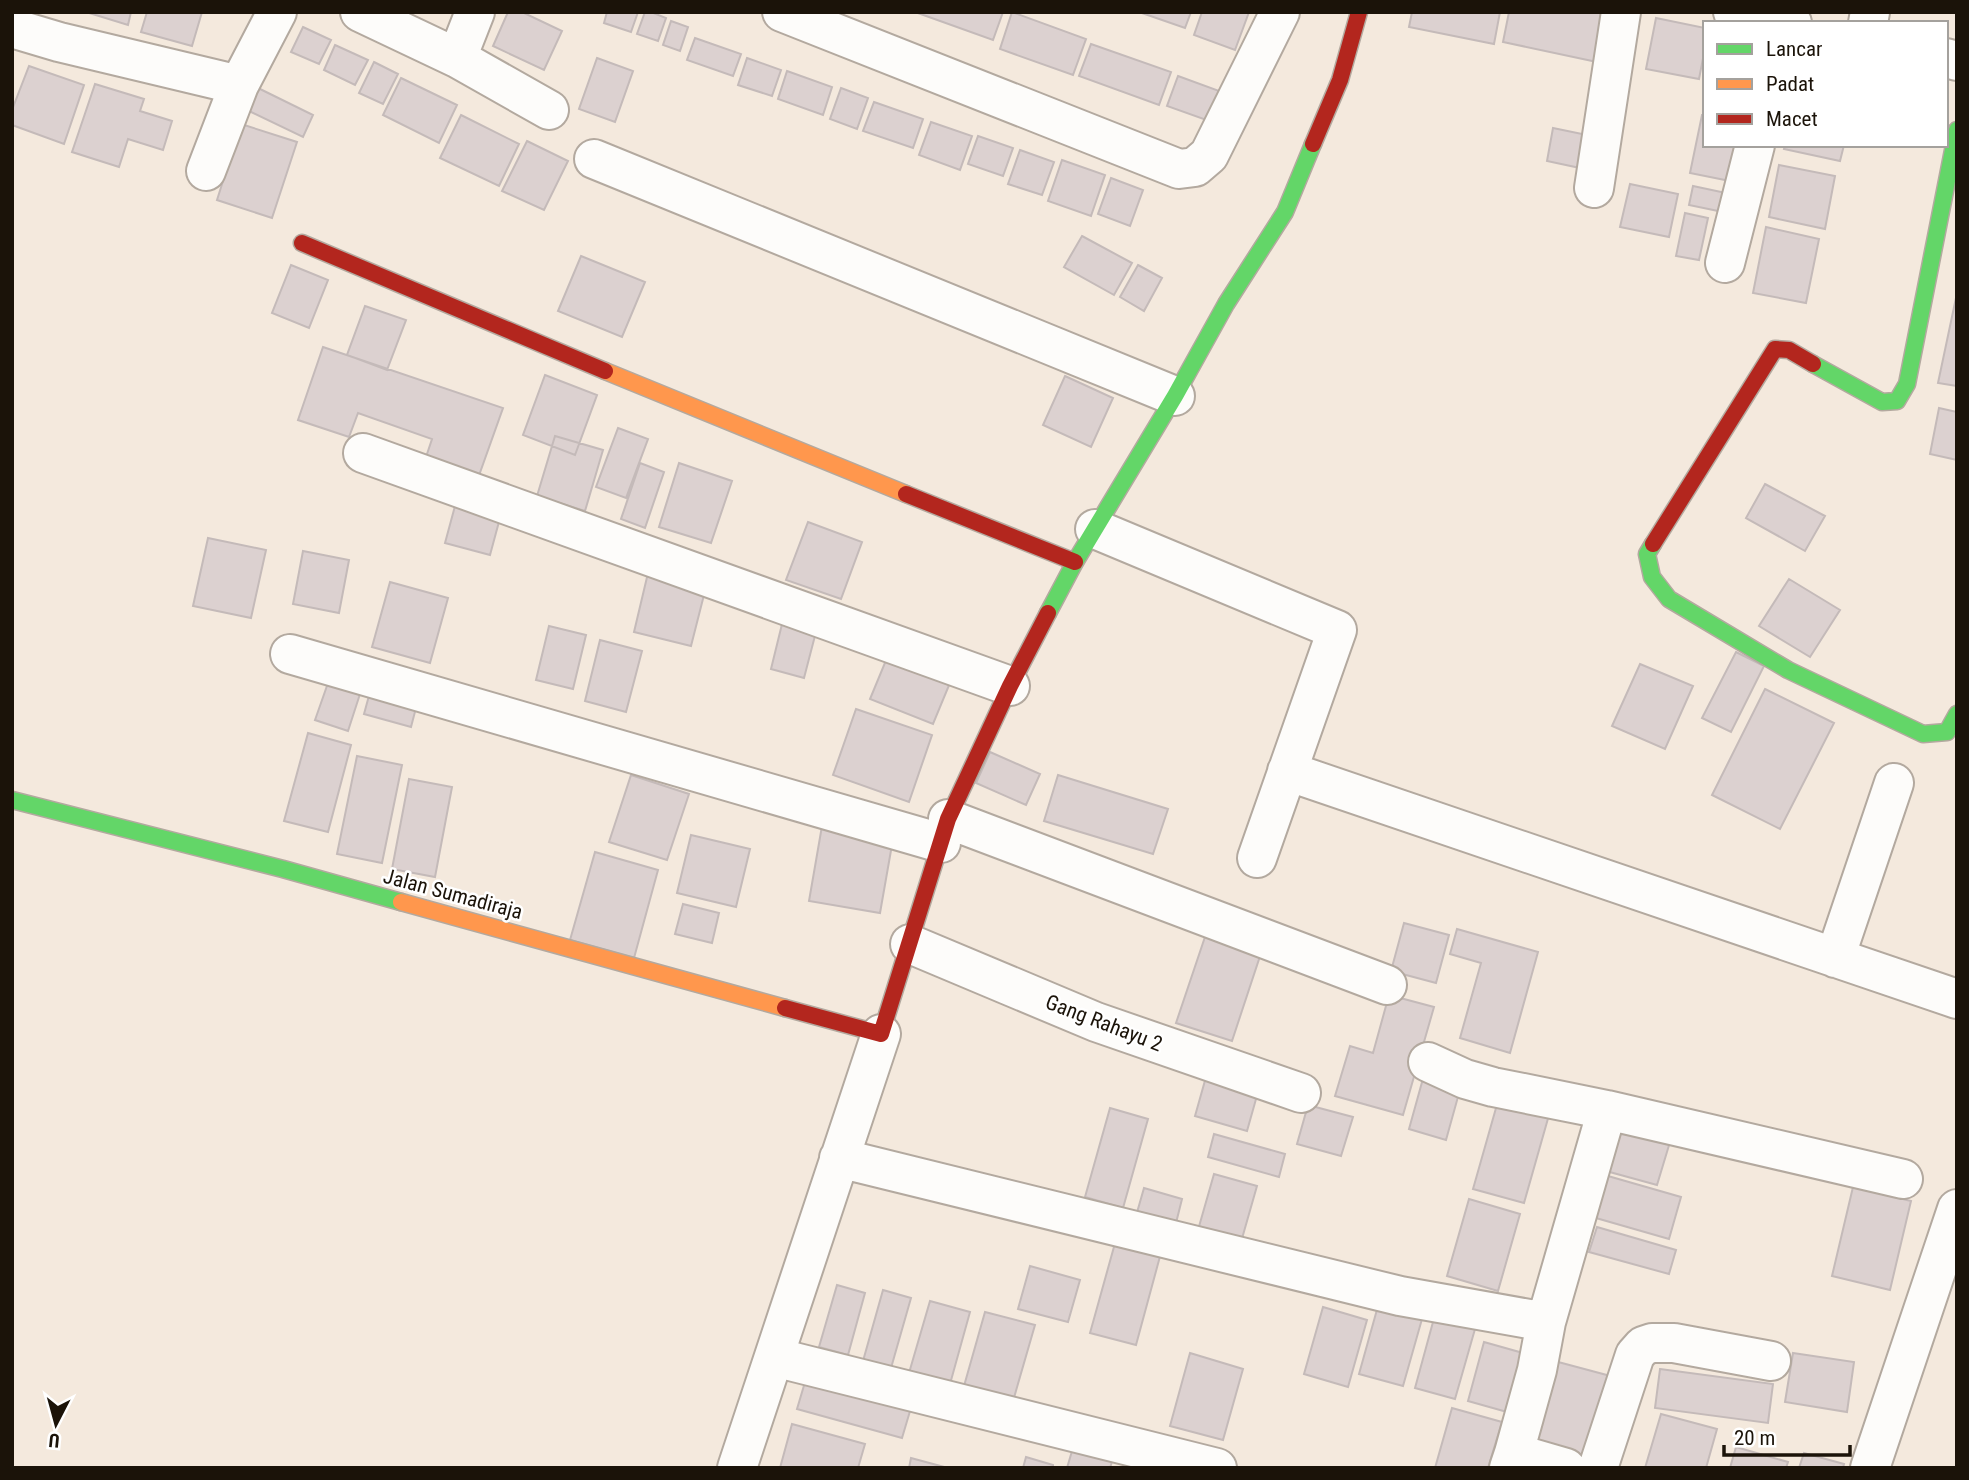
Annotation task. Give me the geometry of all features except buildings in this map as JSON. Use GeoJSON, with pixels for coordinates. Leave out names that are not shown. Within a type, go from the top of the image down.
{"type":"FeatureCollection","features":[{"type":"Feature","properties":{"kind":"street"},"geometry":{"type":"LineString","coordinates":[[206,171],[239,85],[277,12]]}},
{"type":"Feature","properties":{"kind":"street"},"geometry":{"type":"LineString","coordinates":[[360,12],[457,58],[549,110]]}},
{"type":"Feature","properties":{"kind":"street"},"geometry":{"type":"LineString","coordinates":[[457,58],[475,12]]}},
{"type":"Feature","properties":{"kind":"street"},"geometry":{"type":"LineString","coordinates":[[782,12],[1179,169],[1195,167],[1209,155],[1276,14]]}},
{"type":"Feature","properties":{"kind":"street"},"geometry":{"type":"LineString","coordinates":[[737,1468],[881,1034],[944,831],[1010,686],[1075,562],[1175,397],[1226,304],[1285,212],[1340,80],[1359,12]]}},
{"type":"Feature","properties":{"kind":"street"},"geometry":{"type":"LineString","coordinates":[[1594,188],[1621,12]]}},
{"type":"Feature","properties":{"kind":"street"},"geometry":{"type":"LineString","coordinates":[[1733,12],[1782,21]]}},
{"type":"Feature","properties":{"kind":"street"},"geometry":{"type":"LineString","coordinates":[[12,27],[63,27],[239,85]]}},
{"type":"Feature","properties":{"kind":"street"},"geometry":{"type":"LineString","coordinates":[[1957,131],[1908,384],[1897,401],[1882,402],[1789,350],[1775,349],[1647,554],[1652,577],[1669,599],[1788,670],[1923,734],[1947,732],[1957,714]]}},
{"type":"Feature","properties":{"kind":"street"},"geometry":{"type":"LineString","coordinates":[[1725,263],[1754,147]]}},
{"type":"Feature","properties":{"kind":"street"},"geometry":{"type":"LineString","coordinates":[[594,159],[1175,397]]}},
{"type":"Feature","properties":{"kind":"street"},"geometry":{"type":"LineString","coordinates":[[302,243],[642,387],[1075,562]]}},
{"type":"Feature","properties":{"kind":"street"},"geometry":{"type":"LineString","coordinates":[[363,453],[1010,686]]}},
{"type":"Feature","properties":{"kind":"street"},"geometry":{"type":"LineString","coordinates":[[1095,529],[1337,630],[1256,858]]}},
{"type":"Feature","properties":{"kind":"street"},"geometry":{"type":"LineString","coordinates":[[290,654],[944,831],[1387,985]]}},
{"type":"Feature","properties":{"kind":"street"},"geometry":{"type":"LineString","coordinates":[[1287,771],[1957,999]]}},
{"type":"Feature","properties":{"kind":"street"},"geometry":{"type":"LineString","coordinates":[[1835,958],[1894,783]]}},
{"type":"Feature","properties":{"kind":"street","name":"Jalan Sumadiraja"},"geometry":{"type":"LineString","coordinates":[[12,800],[283,869],[881,1034]]}},
{"type":"Feature","properties":{"kind":"street","name":"Gang Rahayu 2"},"geometry":{"type":"LineString","coordinates":[[910,944],[1096,1022],[1301,1093]]}},
{"type":"Feature","properties":{"kind":"street"},"geometry":{"type":"LineString","coordinates":[[1428,1062],[1465,1079],[1493,1087],[1607,1110],[1903,1179]]}},
{"type":"Feature","properties":{"kind":"street"},"geometry":{"type":"LineString","coordinates":[[1566,1468],[1511,1461],[1537,1370],[1546,1322],[1607,1110]]}},
{"type":"Feature","properties":{"kind":"street"},"geometry":{"type":"LineString","coordinates":[[839,1158],[1400,1296],[1546,1322]]}},
{"type":"Feature","properties":{"kind":"street"},"geometry":{"type":"LineString","coordinates":[[1870,1468],[1942,1301],[1957,1209]]}},
{"type":"Feature","properties":{"kind":"street"},"geometry":{"type":"LineString","coordinates":[[1598,1468],[1635,1356],[1643,1346],[1652,1343],[1674,1343],[1771,1362]]}},
{"type":"Feature","properties":{"kind":"street"},"geometry":{"type":"LineString","coordinates":[[774,1357],[1217,1468]]}},
{"type":"Feature","properties":{"kind":"traffic: fast"},"geometry":{"type":"LineString","coordinates":[[1813,364],[1882,402],[1897,401],[1907,384],[1957,130]]}},
{"type":"Feature","properties":{"kind":"traffic: fast"},"geometry":{"type":"LineString","coordinates":[[1048,613],[1226,304],[1285,212],[1313,144]]}},
{"type":"Feature","properties":{"kind":"traffic: fast"},"geometry":{"type":"LineString","coordinates":[[1653,544],[1647,554],[1652,577],[1669,599],[1788,670],[1923,734],[1947,732],[1957,714]]}},
{"type":"Feature","properties":{"kind":"traffic: fast"},"geometry":{"type":"LineString","coordinates":[[12,800],[401,902]]}},
{"type":"Feature","properties":{"kind":"traffic: slow"},"geometry":{"type":"LineString","coordinates":[[605,371],[906,494]]}},
{"type":"Feature","properties":{"kind":"traffic: slow"},"geometry":{"type":"LineString","coordinates":[[401,902],[785,1008]]}},
{"type":"Feature","properties":{"kind":"traffic: jam"},"geometry":{"type":"LineString","coordinates":[[1313,144],[1340,80],[1359,12]]}},
{"type":"Feature","properties":{"kind":"traffic: jam"},"geometry":{"type":"LineString","coordinates":[[302,243],[605,371]]}},
{"type":"Feature","properties":{"kind":"traffic: jam"},"geometry":{"type":"LineString","coordinates":[[1653,544],[1775,349],[1789,350],[1813,364]]}},
{"type":"Feature","properties":{"kind":"traffic: jam"},"geometry":{"type":"LineString","coordinates":[[906,494],[1075,562]]}},
{"type":"Feature","properties":{"kind":"traffic: jam"},"geometry":{"type":"LineString","coordinates":[[785,1008],[881,1034],[948,819],[1010,686],[1048,613]]}}]}
